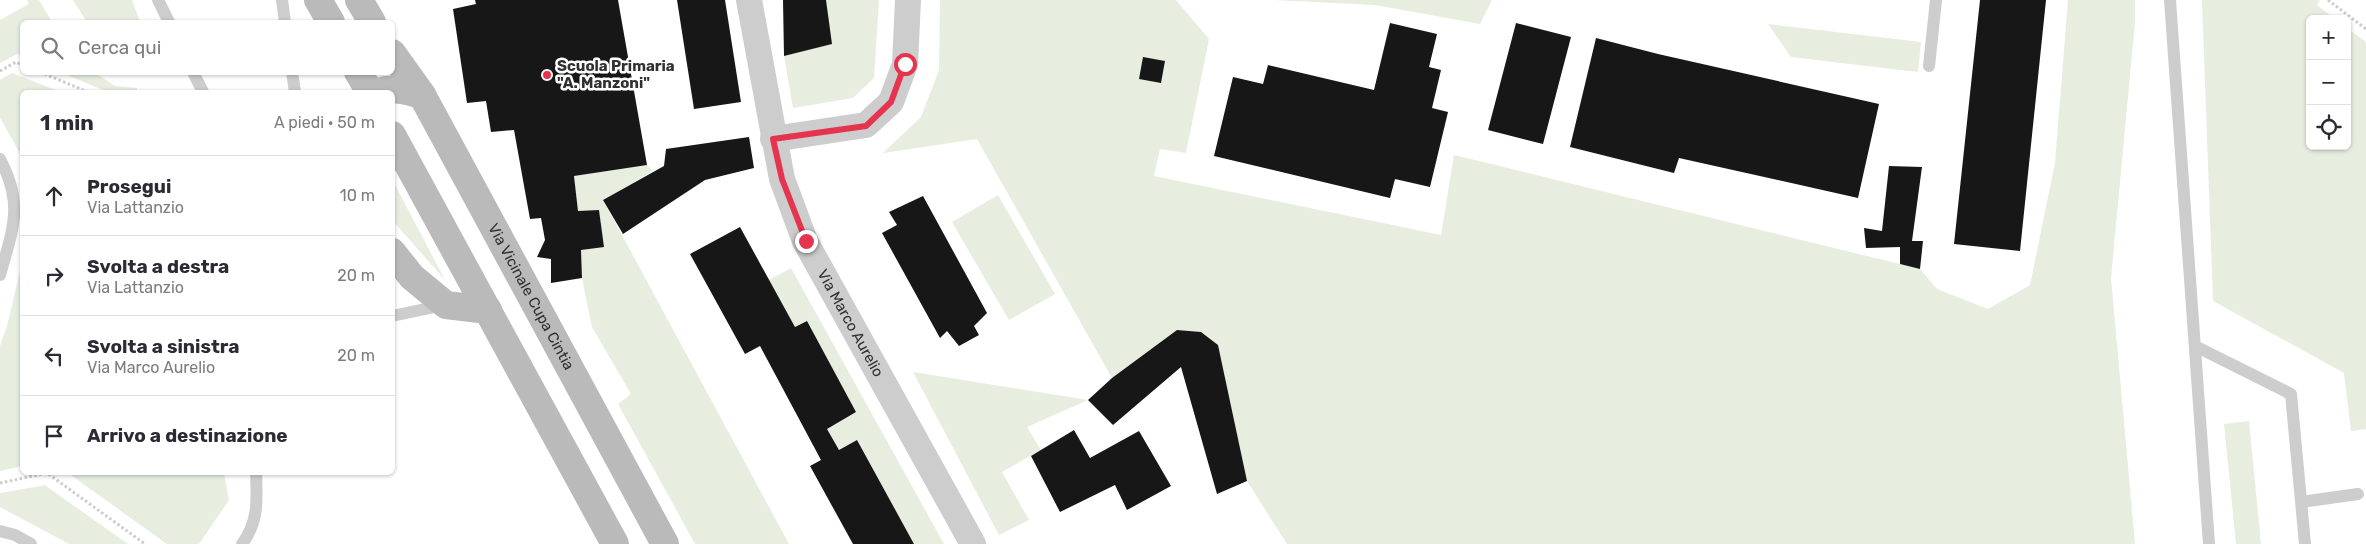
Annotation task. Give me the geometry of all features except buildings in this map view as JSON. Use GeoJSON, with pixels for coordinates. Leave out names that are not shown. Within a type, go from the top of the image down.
{"type":"FeatureCollection","features":[{"type":"Feature","properties":{"kind":"main road"},"geometry":{"type":"LineString","coordinates":[[318,0],[330,20]]}},
{"type":"Feature","properties":{"kind":"main road"},"geometry":{"type":"LineString","coordinates":[[359,0],[371,20]]}},
{"type":"Feature","properties":{"kind":"main road","name":"Via Vicinale Cupa Cintia"},"geometry":{"type":"LineString","coordinates":[[395,57],[422,95],[665,544]]}},
{"type":"Feature","properties":{"kind":"main road"},"geometry":{"type":"LineString","coordinates":[[352,75],[353,90]]}},
{"type":"Feature","properties":{"kind":"main road"},"geometry":{"type":"LineString","coordinates":[[360,75],[369,90]]}},
{"type":"Feature","properties":{"kind":"main road"},"geometry":{"type":"LineString","coordinates":[[383,90],[389,88],[404,89],[422,95]]}},
{"type":"Feature","properties":{"kind":"main road"},"geometry":{"type":"LineString","coordinates":[[395,140],[616,544]]}},
{"type":"Feature","properties":{"kind":"main road"},"geometry":{"type":"LineString","coordinates":[[395,256],[412,277],[446,305],[488,310]]}},
{"type":"Feature","properties":{"kind":"street","name":"Via Marco Aurelio"},"geometry":{"type":"LineString","coordinates":[[749,0],[773,139],[782,179],[806,241],[974,544]]}},
{"type":"Feature","properties":{"kind":"street"},"geometry":{"type":"LineString","coordinates":[[773,139],[866,126],[891,102],[905,64],[908,0]]}},
{"type":"Feature","properties":{"kind":"lane"},"geometry":{"type":"LineString","coordinates":[[158,0],[168,20]]}},
{"type":"Feature","properties":{"kind":"lane"},"geometry":{"type":"LineString","coordinates":[[282,0],[285,20]]}},
{"type":"Feature","properties":{"kind":"lane"},"geometry":{"type":"LineString","coordinates":[[1929,66],[1936,0]]}},
{"type":"Feature","properties":{"kind":"lane"},"geometry":{"type":"LineString","coordinates":[[2170,0],[2209,544]]}},
{"type":"Feature","properties":{"kind":"lane"},"geometry":{"type":"LineString","coordinates":[[194,75],[202,90]]}},
{"type":"Feature","properties":{"kind":"lane"},"geometry":{"type":"LineString","coordinates":[[292,75],[295,90]]}},
{"type":"Feature","properties":{"kind":"lane"},"geometry":{"type":"LineString","coordinates":[[0,159],[14,192],[15,220],[0,275]]}},
{"type":"Feature","properties":{"kind":"lane"},"geometry":{"type":"LineString","coordinates":[[395,315],[446,305]]}},
{"type":"Feature","properties":{"kind":"lane"},"geometry":{"type":"LineString","coordinates":[[2195,346],[2291,394],[2305,544]]}},
{"type":"Feature","properties":{"kind":"lane"},"geometry":{"type":"LineString","coordinates":[[242,544],[254,522],[257,509],[256,475]]}},
{"type":"Feature","properties":{"kind":"lane"},"geometry":{"type":"LineString","coordinates":[[2301,502],[2358,494]]}},
{"type":"Feature","properties":{"kind":"lane"},"geometry":{"type":"LineString","coordinates":[[0,531],[15,535],[31,544]]}},
{"type":"Feature","properties":{"kind":"path"},"geometry":{"type":"LineString","coordinates":[[2328,0],[2366,29]]}},
{"type":"Feature","properties":{"kind":"path"},"geometry":{"type":"LineString","coordinates":[[0,71],[16,62],[20,64]]}},
{"type":"Feature","properties":{"kind":"path"},"geometry":{"type":"LineString","coordinates":[[47,75],[83,90]]}},
{"type":"Feature","properties":{"kind":"path"},"geometry":{"type":"LineString","coordinates":[[0,483],[38,475]]}},
{"type":"Feature","properties":{"kind":"path"},"geometry":{"type":"LineString","coordinates":[[50,475],[145,544]]}},
{"type":"Feature","properties":{"kind":"shaded area"},"geometry":{"type":"Polygon","coordinates":[[[27,0],[39,0],[51,20],[20,20],[20,55],[17,54],[0,63],[0,20],[29,4],[27,0]]]}},
{"type":"Feature","properties":{"kind":"shaded area"},"geometry":{"type":"Polygon","coordinates":[[[73,0],[132,0],[139,20],[86,20],[73,0]]]}},
{"type":"Feature","properties":{"kind":"shaded area"},"geometry":{"type":"Polygon","coordinates":[[[826,0],[879,0],[874,78],[853,98],[793,108],[784,56],[831,44],[826,0]]]}},
{"type":"Feature","properties":{"kind":"shaded area"},"geometry":{"type":"Polygon","coordinates":[[[940,0],[1176,0],[1209,39],[1186,153],[1160,149],[1154,176],[1441,235],[1454,155],[1920,269],[1937,289],[1988,309],[2030,285],[2055,163],[2068,0],[2135,0],[2135,22],[2111,278],[2135,544],[1287,544],[1247,481],[1218,345],[1201,332],[1177,330],[1112,378],[977,139],[883,153],[921,117],[939,70],[940,0]],[[1165,61],[1139,79],[1161,83],[1165,61]]]}},
{"type":"Feature","properties":{"kind":"shaded area"},"geometry":{"type":"Polygon","coordinates":[[[1274,0],[1492,0],[1480,24],[1375,5],[1274,0]]]}},
{"type":"Feature","properties":{"kind":"shaded area"},"geometry":{"type":"Polygon","coordinates":[[[2202,0],[2320,0],[2317,5],[2330,15],[2306,15],[2306,150],[2351,150],[2351,31],[2366,42],[2366,429],[2351,431],[2344,373],[2213,301],[2202,0]]]}},
{"type":"Feature","properties":{"kind":"shaded area"},"geometry":{"type":"Polygon","coordinates":[[[1768,24],[1921,42],[1918,72],[1791,57],[1768,24]]]}},
{"type":"Feature","properties":{"kind":"shaded area"},"geometry":{"type":"Polygon","coordinates":[[[12,73],[56,90],[20,90],[20,153],[0,118],[0,80],[12,73]]]}},
{"type":"Feature","properties":{"kind":"shaded area"},"geometry":{"type":"Polygon","coordinates":[[[67,75],[98,75],[115,86],[137,88],[137,90],[103,90],[67,75]]]}},
{"type":"Feature","properties":{"kind":"shaded area"},"geometry":{"type":"Polygon","coordinates":[[[647,165],[653,171],[603,200],[789,544],[695,544],[618,404],[631,394],[592,327],[582,278],[581,250],[604,246],[599,210],[578,211],[574,176],[647,165]]]}},
{"type":"Feature","properties":{"kind":"shaded area"},"geometry":{"type":"Polygon","coordinates":[[[395,185],[445,280],[395,223],[395,185]]]}},
{"type":"Feature","properties":{"kind":"shaded area"},"geometry":{"type":"Polygon","coordinates":[[[998,195],[1055,294],[1009,320],[952,222],[998,195]]]}},
{"type":"Feature","properties":{"kind":"shaded area"},"geometry":{"type":"Polygon","coordinates":[[[791,268],[944,544],[914,544],[857,440],[839,450],[827,429],[856,412],[807,321],[795,327],[769,280],[791,268]]]}},
{"type":"Feature","properties":{"kind":"shaded area"},"geometry":{"type":"Polygon","coordinates":[[[20,271],[20,466],[0,471],[0,346],[7,326],[20,271]]]}},
{"type":"Feature","properties":{"kind":"shaded area"},"geometry":{"type":"Polygon","coordinates":[[[913,372],[1088,400],[1027,427],[1041,450],[1002,472],[1029,520],[999,535],[913,372]]]}},
{"type":"Feature","properties":{"kind":"shaded area"},"geometry":{"type":"Polygon","coordinates":[[[2249,421],[2261,544],[2236,544],[2224,424],[2249,421]]]}},
{"type":"Feature","properties":{"kind":"shaded area"},"geometry":{"type":"Polygon","coordinates":[[[71,475],[224,475],[229,500],[199,544],[167,544],[71,475]]]}},
{"type":"Feature","properties":{"kind":"shaded area"},"geometry":{"type":"Polygon","coordinates":[[[46,485],[128,544],[69,544],[0,507],[0,493],[46,485]]]}},
{"type":"Feature","properties":{"kind":"place","name":"Scuola Primaria \"A. Manzoni\""},"geometry":{"type":"Point","coordinates":[547,75]}},
{"type":"Feature","properties":{"kind":"route"},"geometry":{"type":"LineString","coordinates":[[806,241],[782,179],[773,139],[866,126],[891,102],[905,64]]}}]}
